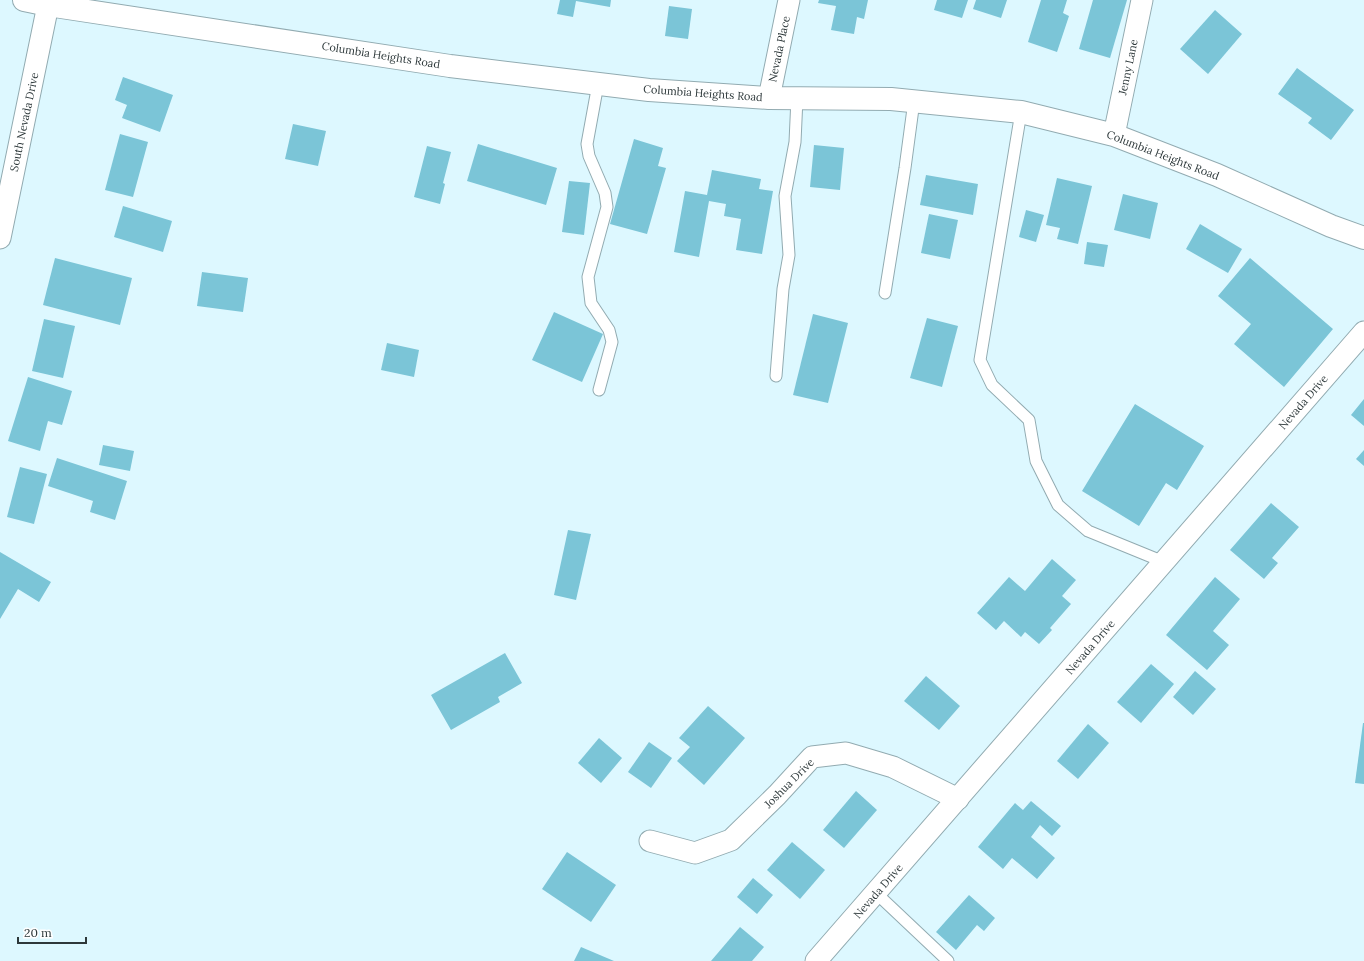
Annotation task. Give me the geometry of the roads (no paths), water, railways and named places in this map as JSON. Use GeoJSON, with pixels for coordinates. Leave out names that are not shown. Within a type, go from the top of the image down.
{"type":"FeatureCollection","features":[{"type":"Feature","properties":{"kind":"street","name":"Columbia Heights Road"},"geometry":{"type":"LineString","coordinates":[[24,0],[48,5],[450,66],[649,90],[769,98],[892,99],[1021,112],[1114,135],[1217,175],[1331,226],[1364,238]]}},
{"type":"Feature","properties":{"kind":"street","name":"Nevada Place"},"geometry":{"type":"LineString","coordinates":[[769,98],[789,0]]}},
{"type":"Feature","properties":{"kind":"street","name":"Jenny Lane"},"geometry":{"type":"LineString","coordinates":[[1114,135],[1142,0]]}},
{"type":"Feature","properties":{"kind":"street","name":"South Nevada Drive"},"geometry":{"type":"LineString","coordinates":[[0,238],[48,5]]}},
{"type":"Feature","properties":{"kind":"street","name":"Nevada Drive"},"geometry":{"type":"LineString","coordinates":[[816,961],[1364,332]]}},
{"type":"Feature","properties":{"kind":"street","name":"Joshua Drive"},"geometry":{"type":"LineString","coordinates":[[650,841],[695,853],[731,840],[777,795],[812,757],[846,753],[853,755],[893,767],[958,799]]}},
{"type":"Feature","properties":{"kind":"lane"},"geometry":{"type":"LineString","coordinates":[[598,84],[587,144],[589,156],[605,193],[607,207],[588,278],[592,303],[609,330],[612,342],[599,390]]}},
{"type":"Feature","properties":{"kind":"lane"},"geometry":{"type":"LineString","coordinates":[[776,376],[783,289],[789,255],[785,196],[795,142],[797,98]]}},
{"type":"Feature","properties":{"kind":"lane"},"geometry":{"type":"LineString","coordinates":[[885,293],[914,101]]}},
{"type":"Feature","properties":{"kind":"lane"},"geometry":{"type":"LineString","coordinates":[[1021,112],[980,360],[992,385],[1029,420],[1036,461],[1058,504],[1088,531],[1164,562]]}},
{"type":"Feature","properties":{"kind":"lane"},"geometry":{"type":"LineString","coordinates":[[876,893],[948,961]]}}]}
